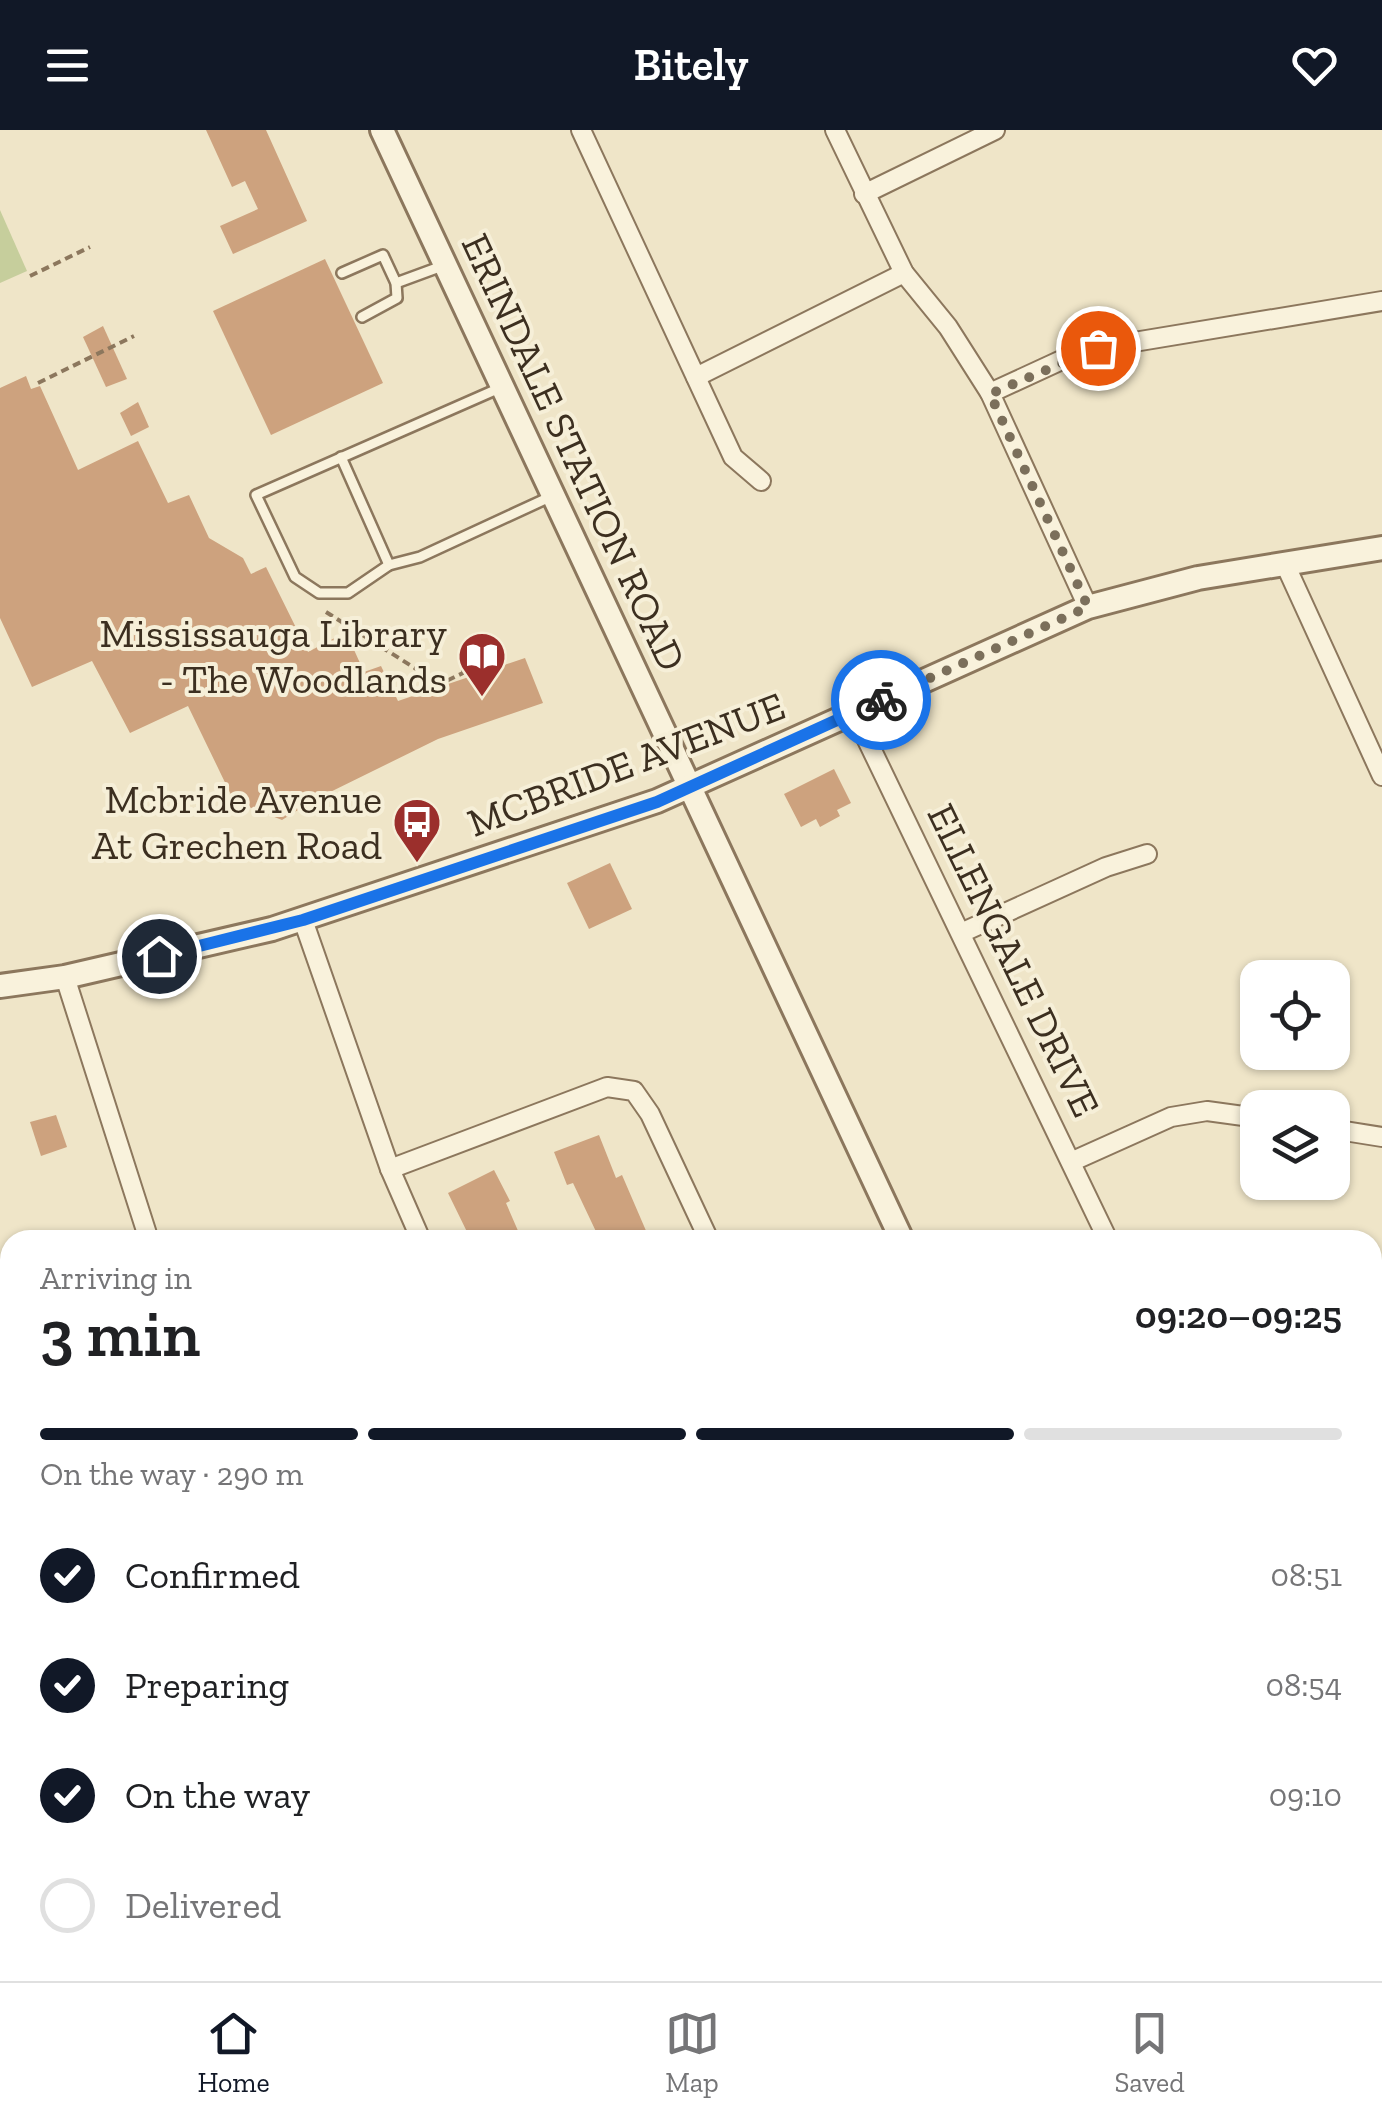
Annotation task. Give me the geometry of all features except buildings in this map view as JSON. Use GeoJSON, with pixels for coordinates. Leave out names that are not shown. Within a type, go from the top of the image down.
{"type":"FeatureCollection","features":[{"type":"Feature","properties":{"kind":"street","name":"ERINDALE STATION ROAD"},"geometry":{"type":"LineString","coordinates":[[382,130],[897,1230]]}},
{"type":"Feature","properties":{"kind":"street"},"geometry":{"type":"LineString","coordinates":[[581,130],[732,457],[762,481]]}},
{"type":"Feature","properties":{"kind":"street"},"geometry":{"type":"LineString","coordinates":[[835,130],[904,274],[948,327],[990,394],[1088,607]]}},
{"type":"Feature","properties":{"kind":"street"},"geometry":{"type":"LineString","coordinates":[[864,194],[995,130]]}},
{"type":"Feature","properties":{"kind":"street"},"geometry":{"type":"LineString","coordinates":[[696,376],[904,274]]}},
{"type":"Feature","properties":{"kind":"street"},"geometry":{"type":"LineString","coordinates":[[990,394],[1098,348],[1382,301]]}},
{"type":"Feature","properties":{"kind":"street","name":"MCBRIDE AVENUE"},"geometry":{"type":"LineString","coordinates":[[0,986],[65,977],[303,920],[657,802],[1088,607],[1164,586],[1382,548]]}},
{"type":"Feature","properties":{"kind":"street"},"geometry":{"type":"LineString","coordinates":[[1285,564],[1382,776]]}},
{"type":"Feature","properties":{"kind":"street","name":"ELLENGALE DRIVE"},"geometry":{"type":"LineString","coordinates":[[854,713],[1104,1230]]}},
{"type":"Feature","properties":{"kind":"street"},"geometry":{"type":"LineString","coordinates":[[961,933],[1106,868],[1147,854]]}},
{"type":"Feature","properties":{"kind":"street"},"geometry":{"type":"LineString","coordinates":[[303,920],[390,1169],[417,1230]]}},
{"type":"Feature","properties":{"kind":"street"},"geometry":{"type":"LineString","coordinates":[[65,977],[145,1230]]}},
{"type":"Feature","properties":{"kind":"street"},"geometry":{"type":"LineString","coordinates":[[390,1169],[607,1086],[634,1091],[650,1114],[704,1230]]}},
{"type":"Feature","properties":{"kind":"street"},"geometry":{"type":"LineString","coordinates":[[1073,1160],[1171,1117],[1207,1111],[1240,1116]]}},
{"type":"Feature","properties":{"kind":"street"},"geometry":{"type":"LineString","coordinates":[[1350,1133],[1382,1137]]}},
{"type":"Feature","properties":{"kind":"lane"},"geometry":{"type":"LineString","coordinates":[[342,272],[383,255],[396,284],[397,298],[362,317]]}},
{"type":"Feature","properties":{"kind":"lane"},"geometry":{"type":"LineString","coordinates":[[396,284],[446,264]]}},
{"type":"Feature","properties":{"kind":"lane"},"geometry":{"type":"LineString","coordinates":[[503,387],[256,496],[294,577],[305,587],[333,596],[348,593],[388,565],[420,557],[554,495]]}},
{"type":"Feature","properties":{"kind":"lane"},"geometry":{"type":"LineString","coordinates":[[341,457],[388,565]]}},
{"type":"Feature","properties":{"kind":"path"},"geometry":{"type":"LineString","coordinates":[[30,276],[90,247]]}},
{"type":"Feature","properties":{"kind":"path"},"geometry":{"type":"LineString","coordinates":[[38,383],[134,336]]}},
{"type":"Feature","properties":{"kind":"path"},"geometry":{"type":"LineString","coordinates":[[326,612],[440,684],[463,673],[466,653]]}},
{"type":"Feature","properties":{"kind":"green space"},"geometry":{"type":"Polygon","coordinates":[[[0,210],[27,271],[0,283],[0,210]]]}},
{"type":"Feature","properties":{"kind":"way so far"},"geometry":{"type":"LineString","coordinates":[[881,700],[1088,607],[990,394],[1066,358],[1098,348]]}},
{"type":"Feature","properties":{"kind":"place","name":"Mississauga Library - The Woodlands"},"geometry":{"type":"Point","coordinates":[482,698]}},
{"type":"Feature","properties":{"kind":"place","name":"Mcbride Avenue At Grechen Road"},"geometry":{"type":"Point","coordinates":[417,864]}},
{"type":"Feature","properties":{"kind":"route"},"geometry":{"type":"LineString","coordinates":[[159,956],[303,920],[657,802],[881,700]]}}]}
